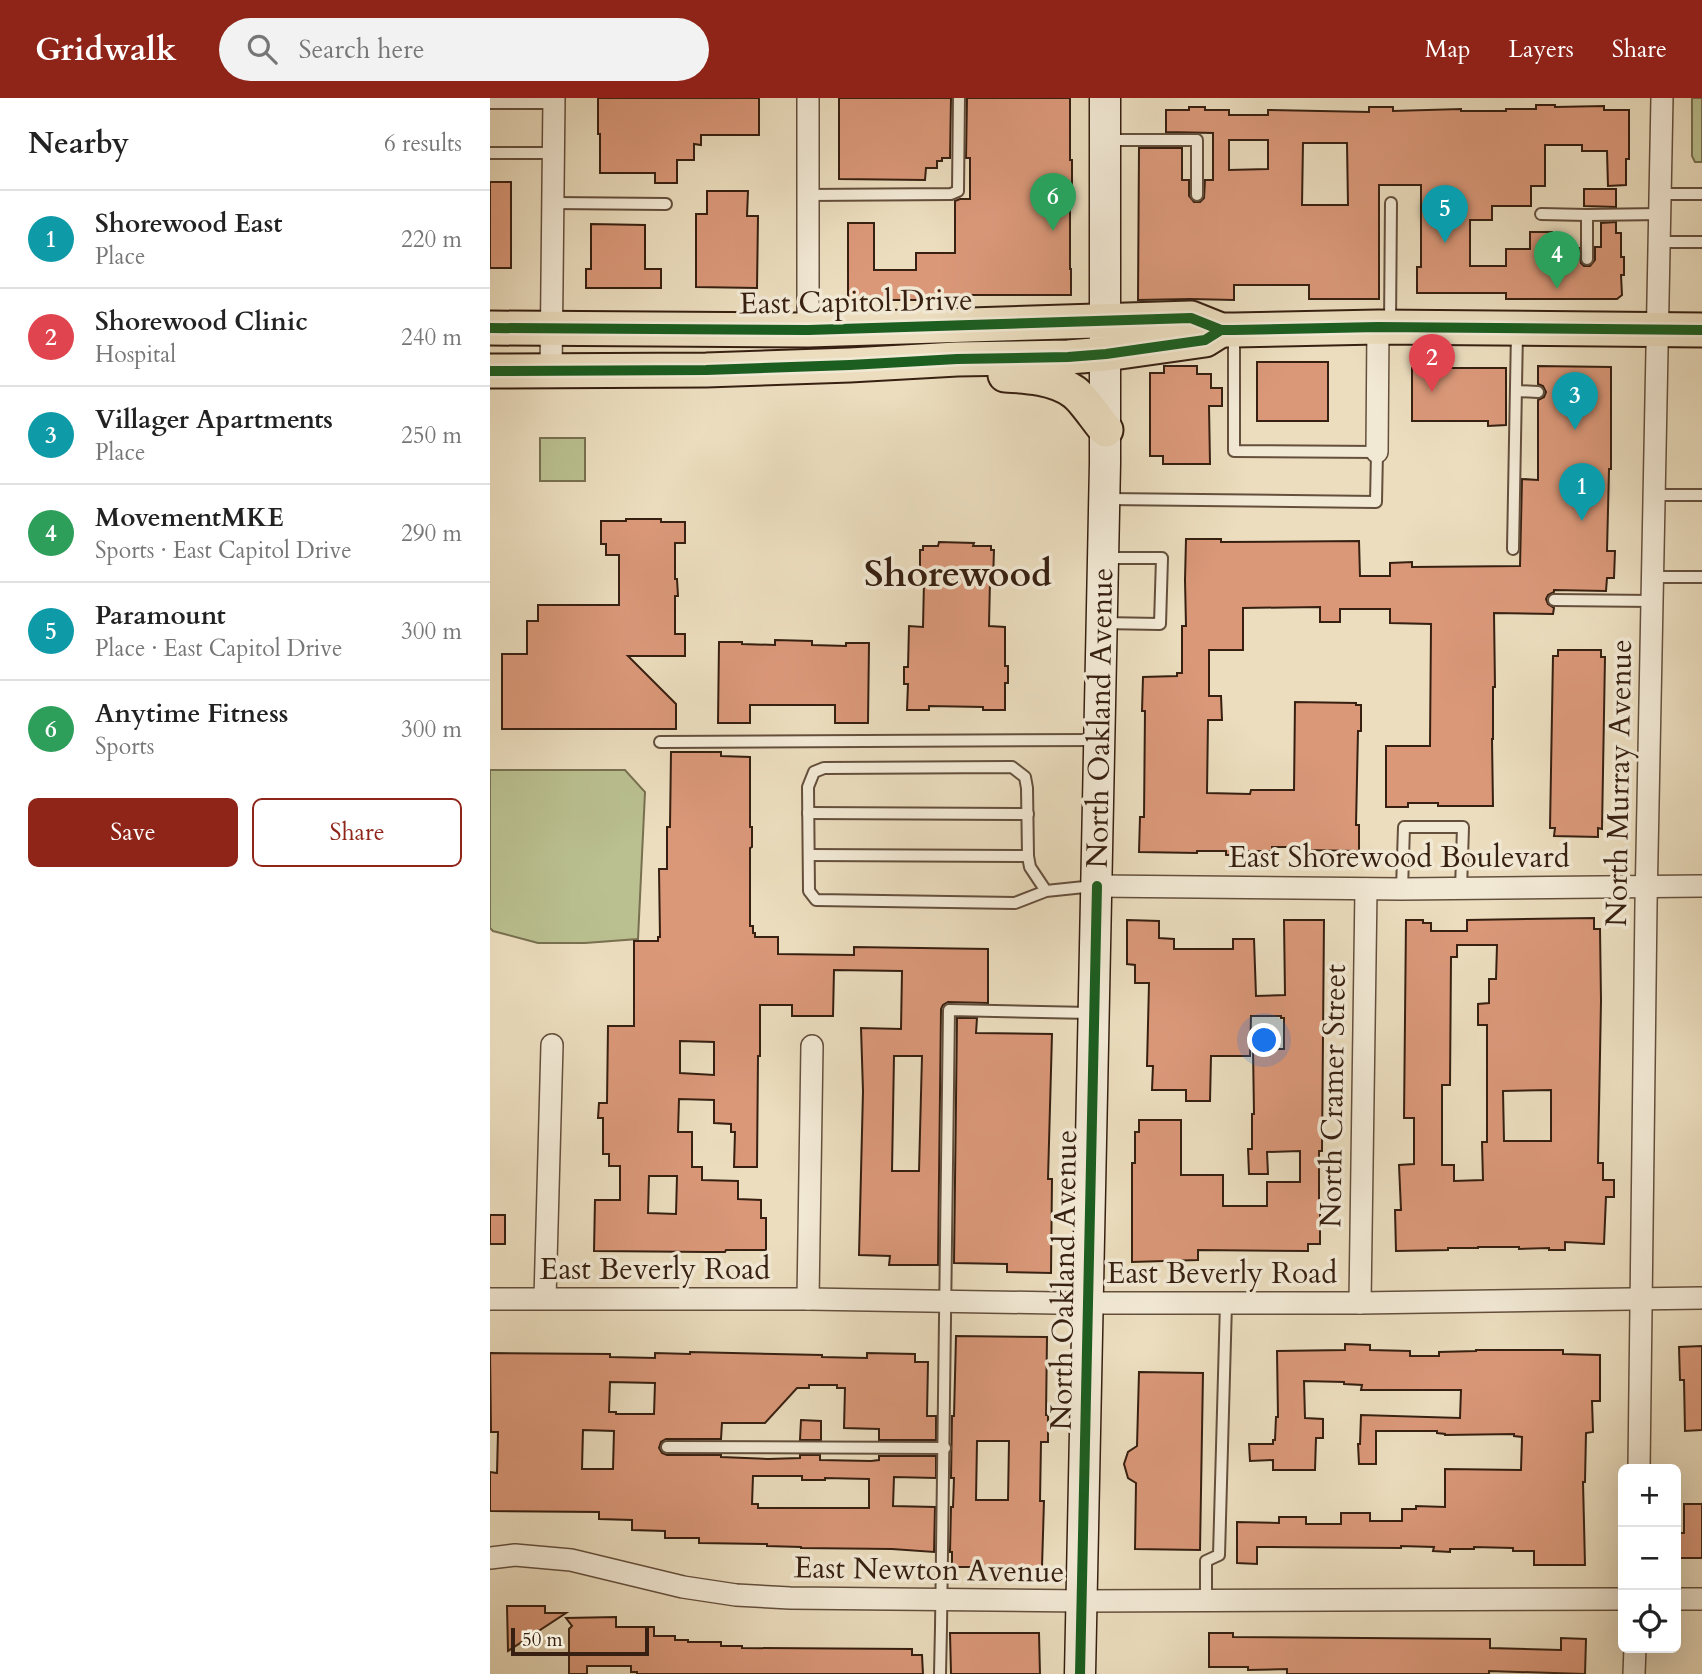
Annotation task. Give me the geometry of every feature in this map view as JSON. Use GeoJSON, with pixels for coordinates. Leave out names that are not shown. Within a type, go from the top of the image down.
{"type":"FeatureCollection","features":[{"type":"Feature","properties":{"kind":"main road","name":"North Oakland Avenue"},"geometry":{"type":"LineString","coordinates":[[1080,1674],[1104,499],[1105,98]]}},
{"type":"Feature","properties":{"kind":"main road","name":"East Capitol Drive"},"geometry":{"type":"LineString","coordinates":[[490,328],[808,330],[1191,318],[1228,330],[1384,327],[1702,330]]}},
{"type":"Feature","properties":{"kind":"main road"},"geometry":{"type":"LineString","coordinates":[[638,371],[660,361],[681,358],[787,356],[796,353],[803,346],[808,330]]}},
{"type":"Feature","properties":{"kind":"main road","name":"East Capitol Drive"},"geometry":{"type":"LineString","coordinates":[[490,372],[638,371],[957,359],[1068,358],[1205,340],[1228,330]]}},
{"type":"Feature","properties":{"kind":"main road"},"geometry":{"type":"LineString","coordinates":[[850,365],[884,375],[1038,378],[1075,392],[1105,430]]}},
{"type":"Feature","properties":{"kind":"street"},"geometry":{"type":"LineString","coordinates":[[808,98],[808,330]]}},
{"type":"Feature","properties":{"kind":"street","name":"North Murray Avenue"},"geometry":{"type":"LineString","coordinates":[[1639,1464],[1662,98]]}},
{"type":"Feature","properties":{"kind":"street"},"geometry":{"type":"LineString","coordinates":[[551,372],[554,101]]}},
{"type":"Feature","properties":{"kind":"street"},"geometry":{"type":"LineString","coordinates":[[1377,452],[1384,327]]}},
{"type":"Feature","properties":{"kind":"street","name":"East Shorewood Boulevard"},"geometry":{"type":"LineString","coordinates":[[1097,886],[1402,890],[1702,886]]}},
{"type":"Feature","properties":{"kind":"street","name":"North Cramer Street"},"geometry":{"type":"LineString","coordinates":[[1360,1303],[1366,889]]}},
{"type":"Feature","properties":{"kind":"street"},"geometry":{"type":"LineString","coordinates":[[545,1298],[552,1045]]}},
{"type":"Feature","properties":{"kind":"street"},"geometry":{"type":"LineString","coordinates":[[808,1299],[812,1046]]}},
{"type":"Feature","properties":{"kind":"street","name":"East Beverly Road"},"geometry":{"type":"LineString","coordinates":[[490,1298],[1360,1303],[1702,1298]]}},
{"type":"Feature","properties":{"kind":"street","name":"East Newton Avenue"},"geometry":{"type":"LineString","coordinates":[[490,1558],[515,1555],[570,1559],[683,1587],[736,1595],[790,1598],[1082,1601],[1618,1599]]}},
{"type":"Feature","properties":{"kind":"street"},"geometry":{"type":"LineString","coordinates":[[1681,1599],[1702,1599]]}},
{"type":"Feature","properties":{"kind":"street"},"geometry":{"type":"LineString","coordinates":[[1634,1674],[1635,1653]]}},
{"type":"Feature","properties":{"kind":"lane"},"geometry":{"type":"LineString","coordinates":[[808,195],[951,194],[958,191],[959,98]]}},
{"type":"Feature","properties":{"kind":"lane"},"geometry":{"type":"LineString","coordinates":[[490,103],[554,101]]}},
{"type":"Feature","properties":{"kind":"lane"},"geometry":{"type":"LineString","coordinates":[[1104,140],[1198,140],[1198,195]]}},
{"type":"Feature","properties":{"kind":"lane"},"geometry":{"type":"LineString","coordinates":[[490,153],[554,153]]}},
{"type":"Feature","properties":{"kind":"lane"},"geometry":{"type":"LineString","coordinates":[[1541,215],[1587,215],[1661,204],[1702,194]]}},
{"type":"Feature","properties":{"kind":"lane"},"geometry":{"type":"LineString","coordinates":[[553,203],[666,204]]}},
{"type":"Feature","properties":{"kind":"lane"},"geometry":{"type":"LineString","coordinates":[[1384,327],[1391,203]]}},
{"type":"Feature","properties":{"kind":"lane"},"geometry":{"type":"LineString","coordinates":[[1587,215],[1587,259]]}},
{"type":"Feature","properties":{"kind":"lane"},"geometry":{"type":"LineString","coordinates":[[1660,242],[1702,242]]}},
{"type":"Feature","properties":{"kind":"lane"},"geometry":{"type":"LineString","coordinates":[[1513,549],[1513,393],[1517,329]]}},
{"type":"Feature","properties":{"kind":"lane"},"geometry":{"type":"LineString","coordinates":[[1104,499],[1376,502],[1377,452],[1234,451],[1228,330]]}},
{"type":"Feature","properties":{"kind":"lane"},"geometry":{"type":"LineString","coordinates":[[1513,393],[1538,391]]}},
{"type":"Feature","properties":{"kind":"lane"},"geometry":{"type":"LineString","coordinates":[[1655,495],[1702,495]]}},
{"type":"Feature","properties":{"kind":"lane"},"geometry":{"type":"LineString","coordinates":[[1102,624],[1160,624],[1162,558],[1103,558]]}},
{"type":"Feature","properties":{"kind":"lane"},"geometry":{"type":"LineString","coordinates":[[1653,577],[1702,577]]}},
{"type":"Feature","properties":{"kind":"lane"},"geometry":{"type":"LineString","coordinates":[[1554,600],[1653,601]]}},
{"type":"Feature","properties":{"kind":"lane"},"geometry":{"type":"LineString","coordinates":[[660,742],[1100,740]]}},
{"type":"Feature","properties":{"kind":"lane"},"geometry":{"type":"LineString","coordinates":[[1046,891],[1030,867],[1025,777],[1012,767],[824,768],[814,772],[808,787],[809,891],[816,901],[1015,903],[1046,891],[1097,886]]}},
{"type":"Feature","properties":{"kind":"lane"},"geometry":{"type":"LineString","coordinates":[[808,813],[1028,814]]}},
{"type":"Feature","properties":{"kind":"lane"},"geometry":{"type":"LineString","coordinates":[[1402,890],[1404,827],[1463,827],[1461,888]]}},
{"type":"Feature","properties":{"kind":"lane"},"geometry":{"type":"LineString","coordinates":[[809,855],[1028,856]]}},
{"type":"Feature","properties":{"kind":"lane"},"geometry":{"type":"LineString","coordinates":[[940,1674],[949,1010],[1094,1013]]}},
{"type":"Feature","properties":{"kind":"lane"},"geometry":{"type":"LineString","coordinates":[[1206,1601],[1206,1561],[1219,1555],[1226,1303]]}},
{"type":"Feature","properties":{"kind":"lane"},"geometry":{"type":"LineString","coordinates":[[667,1447],[944,1448]]}},
{"type":"Feature","properties":{"kind":"green space"},"geometry":{"type":"Polygon","coordinates":[[[1692,98],[1702,98],[1702,162],[1695,162],[1692,156],[1692,98]]]}},
{"type":"Feature","properties":{"kind":"green space"},"geometry":{"type":"Polygon","coordinates":[[[540,438],[585,438],[585,481],[540,481],[540,438]]]}},
{"type":"Feature","properties":{"kind":"green space"},"geometry":{"type":"Polygon","coordinates":[[[490,770],[625,770],[645,792],[638,939],[538,943],[490,928],[490,770]]]}},
{"type":"Feature","properties":{"kind":"building"},"geometry":{"type":"Polygon","coordinates":[[[598,98],[759,98],[759,135],[701,135],[701,145],[694,144],[694,160],[677,160],[677,183],[655,183],[655,173],[600,173],[598,98]]]}},
{"type":"Feature","properties":{"kind":"building"},"geometry":{"type":"Polygon","coordinates":[[[839,98],[951,98],[950,158],[937,161],[937,168],[926,168],[925,180],[839,179],[839,98]]]}},
{"type":"Feature","properties":{"kind":"building"},"geometry":{"type":"Polygon","coordinates":[[[967,98],[1070,98],[1071,295],[950,295],[950,300],[848,300],[848,223],[874,223],[874,270],[916,270],[916,253],[955,253],[955,201],[970,199],[970,158],[966,158],[967,98]]]}},
{"type":"Feature","properties":{"kind":"building"},"geometry":{"type":"Polygon","coordinates":[[[1536,105],[1555,105],[1604,106],[1604,110],[1629,110],[1626,185],[1608,186],[1607,151],[1582,151],[1582,145],[1545,145],[1545,186],[1531,186],[1531,206],[1492,206],[1492,220],[1470,220],[1470,266],[1506,266],[1506,249],[1530,249],[1530,232],[1552,232],[1552,248],[1579,248],[1581,263],[1590,266],[1595,260],[1595,247],[1601,247],[1601,223],[1616,222],[1616,233],[1621,233],[1621,257],[1624,257],[1622,295],[1617,299],[1506,299],[1506,293],[1417,293],[1417,267],[1421,267],[1421,185],[1379,185],[1379,299],[1309,299],[1309,285],[1234,285],[1234,300],[1138,300],[1139,148],[1182,148],[1182,180],[1189,180],[1189,196],[1194,202],[1200,202],[1204,198],[1205,180],[1213,180],[1213,133],[1166,132],[1166,110],[1205,107],[1205,110],[1229,110],[1229,115],[1268,115],[1268,110],[1369,112],[1369,107],[1393,107],[1393,111],[1536,109],[1536,105]],[[1229,140],[1229,170],[1268,169],[1268,140],[1229,140]],[[1303,143],[1302,205],[1348,205],[1347,143],[1303,143]]]}},
{"type":"Feature","properties":{"kind":"building"},"geometry":{"type":"Polygon","coordinates":[[[490,182],[511,182],[511,268],[490,268],[490,182]]]}},
{"type":"Feature","properties":{"kind":"building"},"geometry":{"type":"Polygon","coordinates":[[[1584,189],[1616,189],[1616,207],[1584,206],[1584,189]]]}},
{"type":"Feature","properties":{"kind":"building"},"geometry":{"type":"Polygon","coordinates":[[[707,191],[748,191],[747,216],[758,216],[757,288],[696,287],[696,214],[707,214],[707,191]]]}},
{"type":"Feature","properties":{"kind":"building"},"geometry":{"type":"Polygon","coordinates":[[[591,224],[645,225],[645,269],[661,269],[661,288],[586,288],[586,269],[591,269],[591,224]]]}},
{"type":"Feature","properties":{"kind":"building"},"geometry":{"type":"Polygon","coordinates":[[[1257,362],[1328,362],[1328,421],[1257,421],[1257,362]]]}},
{"type":"Feature","properties":{"kind":"building"},"geometry":{"type":"Polygon","coordinates":[[[1164,366],[1197,366],[1197,374],[1211,374],[1211,388],[1222,388],[1222,406],[1209,406],[1210,464],[1163,464],[1163,456],[1150,456],[1150,373],[1164,373],[1164,366]]]}},
{"type":"Feature","properties":{"kind":"building"},"geometry":{"type":"Polygon","coordinates":[[[1538,366],[1611,367],[1611,469],[1607,551],[1615,551],[1614,578],[1607,578],[1606,591],[1554,590],[1546,599],[1554,608],[1553,614],[1494,613],[1493,806],[1408,803],[1408,807],[1386,807],[1386,746],[1430,746],[1431,624],[1390,623],[1390,609],[1340,609],[1340,622],[1320,622],[1320,607],[1243,608],[1243,650],[1209,650],[1209,696],[1221,696],[1222,720],[1208,720],[1207,793],[1250,794],[1251,790],[1294,790],[1295,702],[1356,703],[1361,705],[1356,825],[1359,825],[1359,851],[1272,847],[1272,851],[1249,851],[1249,855],[1226,855],[1226,851],[1139,852],[1140,817],[1144,817],[1143,677],[1177,676],[1177,673],[1182,673],[1182,626],[1186,626],[1186,539],[1221,539],[1221,542],[1359,541],[1360,576],[1390,576],[1390,563],[1412,562],[1412,567],[1520,566],[1522,479],[1538,480],[1538,400],[1544,397],[1546,392],[1543,386],[1538,384],[1538,366]]]}},
{"type":"Feature","properties":{"kind":"building"},"geometry":{"type":"Polygon","coordinates":[[[1412,368],[1506,368],[1506,425],[1488,426],[1488,421],[1412,421],[1412,368]]]}},
{"type":"Feature","properties":{"kind":"building"},"geometry":{"type":"Polygon","coordinates":[[[626,519],[685,522],[685,543],[675,543],[678,596],[675,596],[675,634],[685,634],[685,656],[628,656],[676,704],[676,729],[502,729],[502,654],[527,654],[527,621],[538,621],[538,605],[619,605],[619,555],[606,555],[606,544],[601,544],[601,521],[626,519]]]}},
{"type":"Feature","properties":{"kind":"building"},"geometry":{"type":"Polygon","coordinates":[[[939,542],[974,543],[973,546],[991,546],[991,550],[994,550],[989,626],[1005,627],[1008,683],[1005,683],[1005,710],[929,706],[929,710],[907,710],[908,684],[904,684],[904,667],[908,667],[909,626],[923,627],[924,581],[920,581],[920,550],[923,550],[923,546],[938,546],[939,542]]]}},
{"type":"Feature","properties":{"kind":"building"},"geometry":{"type":"Polygon","coordinates":[[[775,640],[812,641],[812,645],[846,646],[846,643],[869,643],[868,723],[835,723],[835,705],[750,705],[750,723],[718,723],[719,642],[775,645],[775,640]]]}},
{"type":"Feature","properties":{"kind":"building"},"geometry":{"type":"Polygon","coordinates":[[[1558,650],[1601,650],[1601,657],[1605,657],[1602,829],[1598,828],[1598,837],[1554,836],[1555,828],[1550,828],[1553,656],[1558,656],[1558,650]]]}},
{"type":"Feature","properties":{"kind":"building"},"geometry":{"type":"Polygon","coordinates":[[[671,752],[721,752],[721,756],[750,757],[750,926],[753,926],[755,937],[778,937],[778,954],[854,955],[854,947],[988,949],[988,1003],[948,1002],[941,1009],[938,1265],[889,1265],[890,1256],[859,1255],[863,1091],[861,1028],[901,1029],[902,971],[834,970],[833,1016],[792,1016],[792,1005],[760,1005],[757,1167],[734,1167],[735,1132],[731,1132],[731,1124],[714,1123],[714,1100],[679,1099],[678,1132],[692,1132],[692,1167],[702,1167],[702,1180],[738,1181],[738,1199],[761,1200],[761,1218],[766,1218],[766,1250],[594,1251],[595,1200],[620,1200],[620,1166],[609,1166],[609,1154],[603,1154],[603,1118],[598,1118],[599,1103],[607,1103],[608,1026],[634,1026],[634,941],[658,941],[660,937],[659,869],[667,869],[667,827],[670,827],[671,752]],[[680,1041],[680,1073],[714,1075],[714,1042],[680,1041]],[[894,1056],[892,1171],[919,1171],[922,1056],[894,1056]],[[649,1176],[648,1213],[676,1214],[677,1176],[649,1176]]]}},
{"type":"Feature","properties":{"kind":"building"},"geometry":{"type":"Polygon","coordinates":[[[1594,918],[1594,929],[1600,929],[1598,1163],[1603,1163],[1603,1180],[1614,1180],[1614,1197],[1606,1197],[1604,1244],[1565,1242],[1565,1250],[1478,1247],[1396,1251],[1395,1210],[1401,1210],[1399,1165],[1414,1164],[1414,1118],[1404,1118],[1406,920],[1431,923],[1431,931],[1467,931],[1467,920],[1594,918]],[[1457,945],[1457,957],[1451,957],[1450,1085],[1442,1085],[1442,1165],[1454,1165],[1454,1181],[1483,1180],[1482,1142],[1487,1142],[1487,1025],[1478,1025],[1478,1004],[1489,1003],[1489,979],[1496,979],[1497,945],[1457,945]],[[1551,1090],[1503,1091],[1504,1141],[1551,1141],[1551,1090]]]}},
{"type":"Feature","properties":{"kind":"building"},"geometry":{"type":"Polygon","coordinates":[[[1127,920],[1159,921],[1159,938],[1174,939],[1174,949],[1233,949],[1233,939],[1254,939],[1256,996],[1285,995],[1284,920],[1324,920],[1322,1151],[1319,1151],[1320,1244],[1308,1244],[1308,1251],[1198,1250],[1198,1260],[1132,1262],[1132,1163],[1135,1163],[1135,1132],[1139,1132],[1139,1120],[1181,1120],[1181,1175],[1223,1175],[1223,1206],[1267,1206],[1267,1182],[1300,1182],[1300,1151],[1267,1152],[1268,1174],[1249,1174],[1248,1149],[1252,1149],[1254,1114],[1253,1049],[1284,1049],[1284,1018],[1281,1016],[1251,1016],[1250,1056],[1211,1056],[1210,1101],[1186,1101],[1186,1090],[1152,1090],[1153,1066],[1147,1066],[1149,983],[1135,983],[1135,965],[1127,964],[1127,920]]]}},
{"type":"Feature","properties":{"kind":"building"},"geometry":{"type":"Polygon","coordinates":[[[957,1018],[977,1018],[976,1033],[1052,1034],[1048,1179],[1052,1179],[1051,1273],[1007,1272],[1007,1264],[954,1263],[957,1018]]]}},
{"type":"Feature","properties":{"kind":"building"},"geometry":{"type":"Polygon","coordinates":[[[490,1215],[505,1215],[505,1244],[490,1244],[490,1215]]]}},
{"type":"Feature","properties":{"kind":"building"},"geometry":{"type":"Polygon","coordinates":[[[956,1336],[1047,1337],[1048,1442],[1041,1442],[1040,1501],[1044,1501],[1042,1567],[952,1567],[950,1552],[956,1336]],[[977,1441],[976,1500],[1008,1500],[1009,1441],[977,1441]]]}},
{"type":"Feature","properties":{"kind":"building"},"geometry":{"type":"Polygon","coordinates":[[[1345,1344],[1370,1345],[1370,1350],[1410,1351],[1410,1356],[1439,1356],[1439,1352],[1476,1350],[1563,1350],[1563,1354],[1600,1355],[1600,1401],[1592,1401],[1593,1432],[1586,1433],[1583,1482],[1585,1565],[1534,1565],[1534,1551],[1513,1551],[1513,1548],[1474,1547],[1450,1549],[1450,1552],[1433,1551],[1434,1547],[1401,1546],[1257,1547],[1257,1564],[1237,1563],[1237,1522],[1279,1523],[1279,1517],[1306,1517],[1306,1524],[1341,1524],[1341,1513],[1370,1513],[1370,1521],[1402,1521],[1402,1509],[1416,1509],[1416,1506],[1445,1507],[1445,1469],[1521,1470],[1522,1437],[1514,1434],[1445,1435],[1437,1431],[1376,1431],[1376,1464],[1359,1464],[1361,1415],[1460,1418],[1461,1390],[1361,1390],[1362,1385],[1344,1382],[1304,1381],[1305,1418],[1323,1419],[1323,1438],[1316,1438],[1315,1470],[1273,1470],[1273,1460],[1250,1461],[1249,1444],[1273,1444],[1275,1440],[1278,1417],[1277,1351],[1345,1350],[1345,1344]]]}},
{"type":"Feature","properties":{"kind":"building"},"geometry":{"type":"Polygon","coordinates":[[[1702,1346],[1702,1430],[1685,1431],[1684,1380],[1680,1380],[1679,1347],[1702,1346]]]}},
{"type":"Feature","properties":{"kind":"building"},"geometry":{"type":"Polygon","coordinates":[[[490,1353],[610,1354],[610,1357],[655,1358],[655,1353],[867,1358],[867,1353],[915,1354],[915,1362],[928,1362],[927,1416],[936,1416],[936,1440],[879,1440],[879,1429],[844,1428],[845,1388],[837,1388],[837,1385],[809,1385],[809,1388],[797,1388],[765,1423],[722,1423],[721,1439],[666,1439],[661,1442],[659,1448],[667,1455],[721,1455],[768,1459],[820,1455],[820,1460],[871,1461],[879,1460],[879,1456],[936,1456],[936,1478],[894,1477],[893,1506],[935,1507],[934,1552],[699,1543],[699,1538],[665,1538],[665,1531],[632,1530],[632,1520],[599,1519],[599,1512],[490,1511],[490,1472],[497,1473],[498,1432],[491,1432],[490,1353]],[[610,1382],[609,1412],[654,1414],[655,1383],[610,1382]],[[583,1430],[582,1469],[613,1469],[614,1431],[583,1430]],[[753,1476],[752,1504],[758,1504],[758,1508],[869,1508],[869,1479],[802,1480],[802,1476],[753,1476]]]}},
{"type":"Feature","properties":{"kind":"building"},"geometry":{"type":"Polygon","coordinates":[[[1139,1372],[1203,1373],[1200,1550],[1135,1549],[1136,1483],[1128,1478],[1124,1464],[1128,1452],[1137,1446],[1139,1372]]]}},
{"type":"Feature","properties":{"kind":"building"},"geometry":{"type":"Polygon","coordinates":[[[801,1420],[821,1421],[821,1440],[800,1440],[801,1420]]]}},
{"type":"Feature","properties":{"kind":"building"},"geometry":{"type":"Polygon","coordinates":[[[1684,1504],[1702,1504],[1702,1558],[1681,1558],[1681,1533],[1684,1533],[1684,1504]]]}},
{"type":"Feature","properties":{"kind":"building"},"geometry":{"type":"Polygon","coordinates":[[[507,1606],[545,1606],[545,1613],[566,1613],[508,1651],[507,1606]]]}},
{"type":"Feature","properties":{"kind":"building"},"geometry":{"type":"Polygon","coordinates":[[[616,1617],[616,1627],[654,1627],[654,1636],[675,1636],[675,1640],[688,1642],[721,1642],[721,1646],[912,1649],[912,1655],[922,1655],[923,1674],[637,1674],[631,1672],[631,1666],[587,1666],[587,1674],[569,1674],[569,1629],[572,1626],[566,1618],[616,1617]]]}},
{"type":"Feature","properties":{"kind":"building"},"geometry":{"type":"Polygon","coordinates":[[[950,1633],[1039,1633],[1040,1674],[951,1674],[950,1633]]]}},
{"type":"Feature","properties":{"kind":"building"},"geometry":{"type":"Polygon","coordinates":[[[1209,1633],[1233,1633],[1233,1637],[1490,1639],[1490,1648],[1561,1650],[1561,1638],[1586,1639],[1585,1674],[1489,1671],[1489,1674],[1287,1674],[1287,1669],[1209,1667],[1209,1633]]]}},
{"type":"Feature","properties":{"kind":"cycle path"},"geometry":{"type":"LineString","coordinates":[[490,328],[808,330],[1191,318],[1221,330],[1378,327],[1702,330]]}},
{"type":"Feature","properties":{"kind":"cycle path"},"geometry":{"type":"LineString","coordinates":[[490,371],[706,370],[1068,357],[1205,340],[1221,330]]}},
{"type":"Feature","properties":{"kind":"cycle path"},"geometry":{"type":"LineString","coordinates":[[1080,1674],[1097,886]]}},
{"type":"Feature","properties":{"kind":"place","name":"Anytime Fitness"},"geometry":{"type":"Point","coordinates":[1053,231]}},
{"type":"Feature","properties":{"kind":"place","name":"Paramount"},"geometry":{"type":"Point","coordinates":[1445,243]}},
{"type":"Feature","properties":{"kind":"place","name":"MovementMKE"},"geometry":{"type":"Point","coordinates":[1557,289]}},
{"type":"Feature","properties":{"kind":"place","name":"Shorewood Clinic"},"geometry":{"type":"Point","coordinates":[1432,392]}},
{"type":"Feature","properties":{"kind":"place","name":"Villager Apartments"},"geometry":{"type":"Point","coordinates":[1575,430]}},
{"type":"Feature","properties":{"kind":"place","name":"Shorewood East"},"geometry":{"type":"Point","coordinates":[1582,521]}},
{"type":"Feature","properties":{"kind":"district","name":"Shorewood"},"geometry":{"type":"Point","coordinates":[958,574]}}]}
